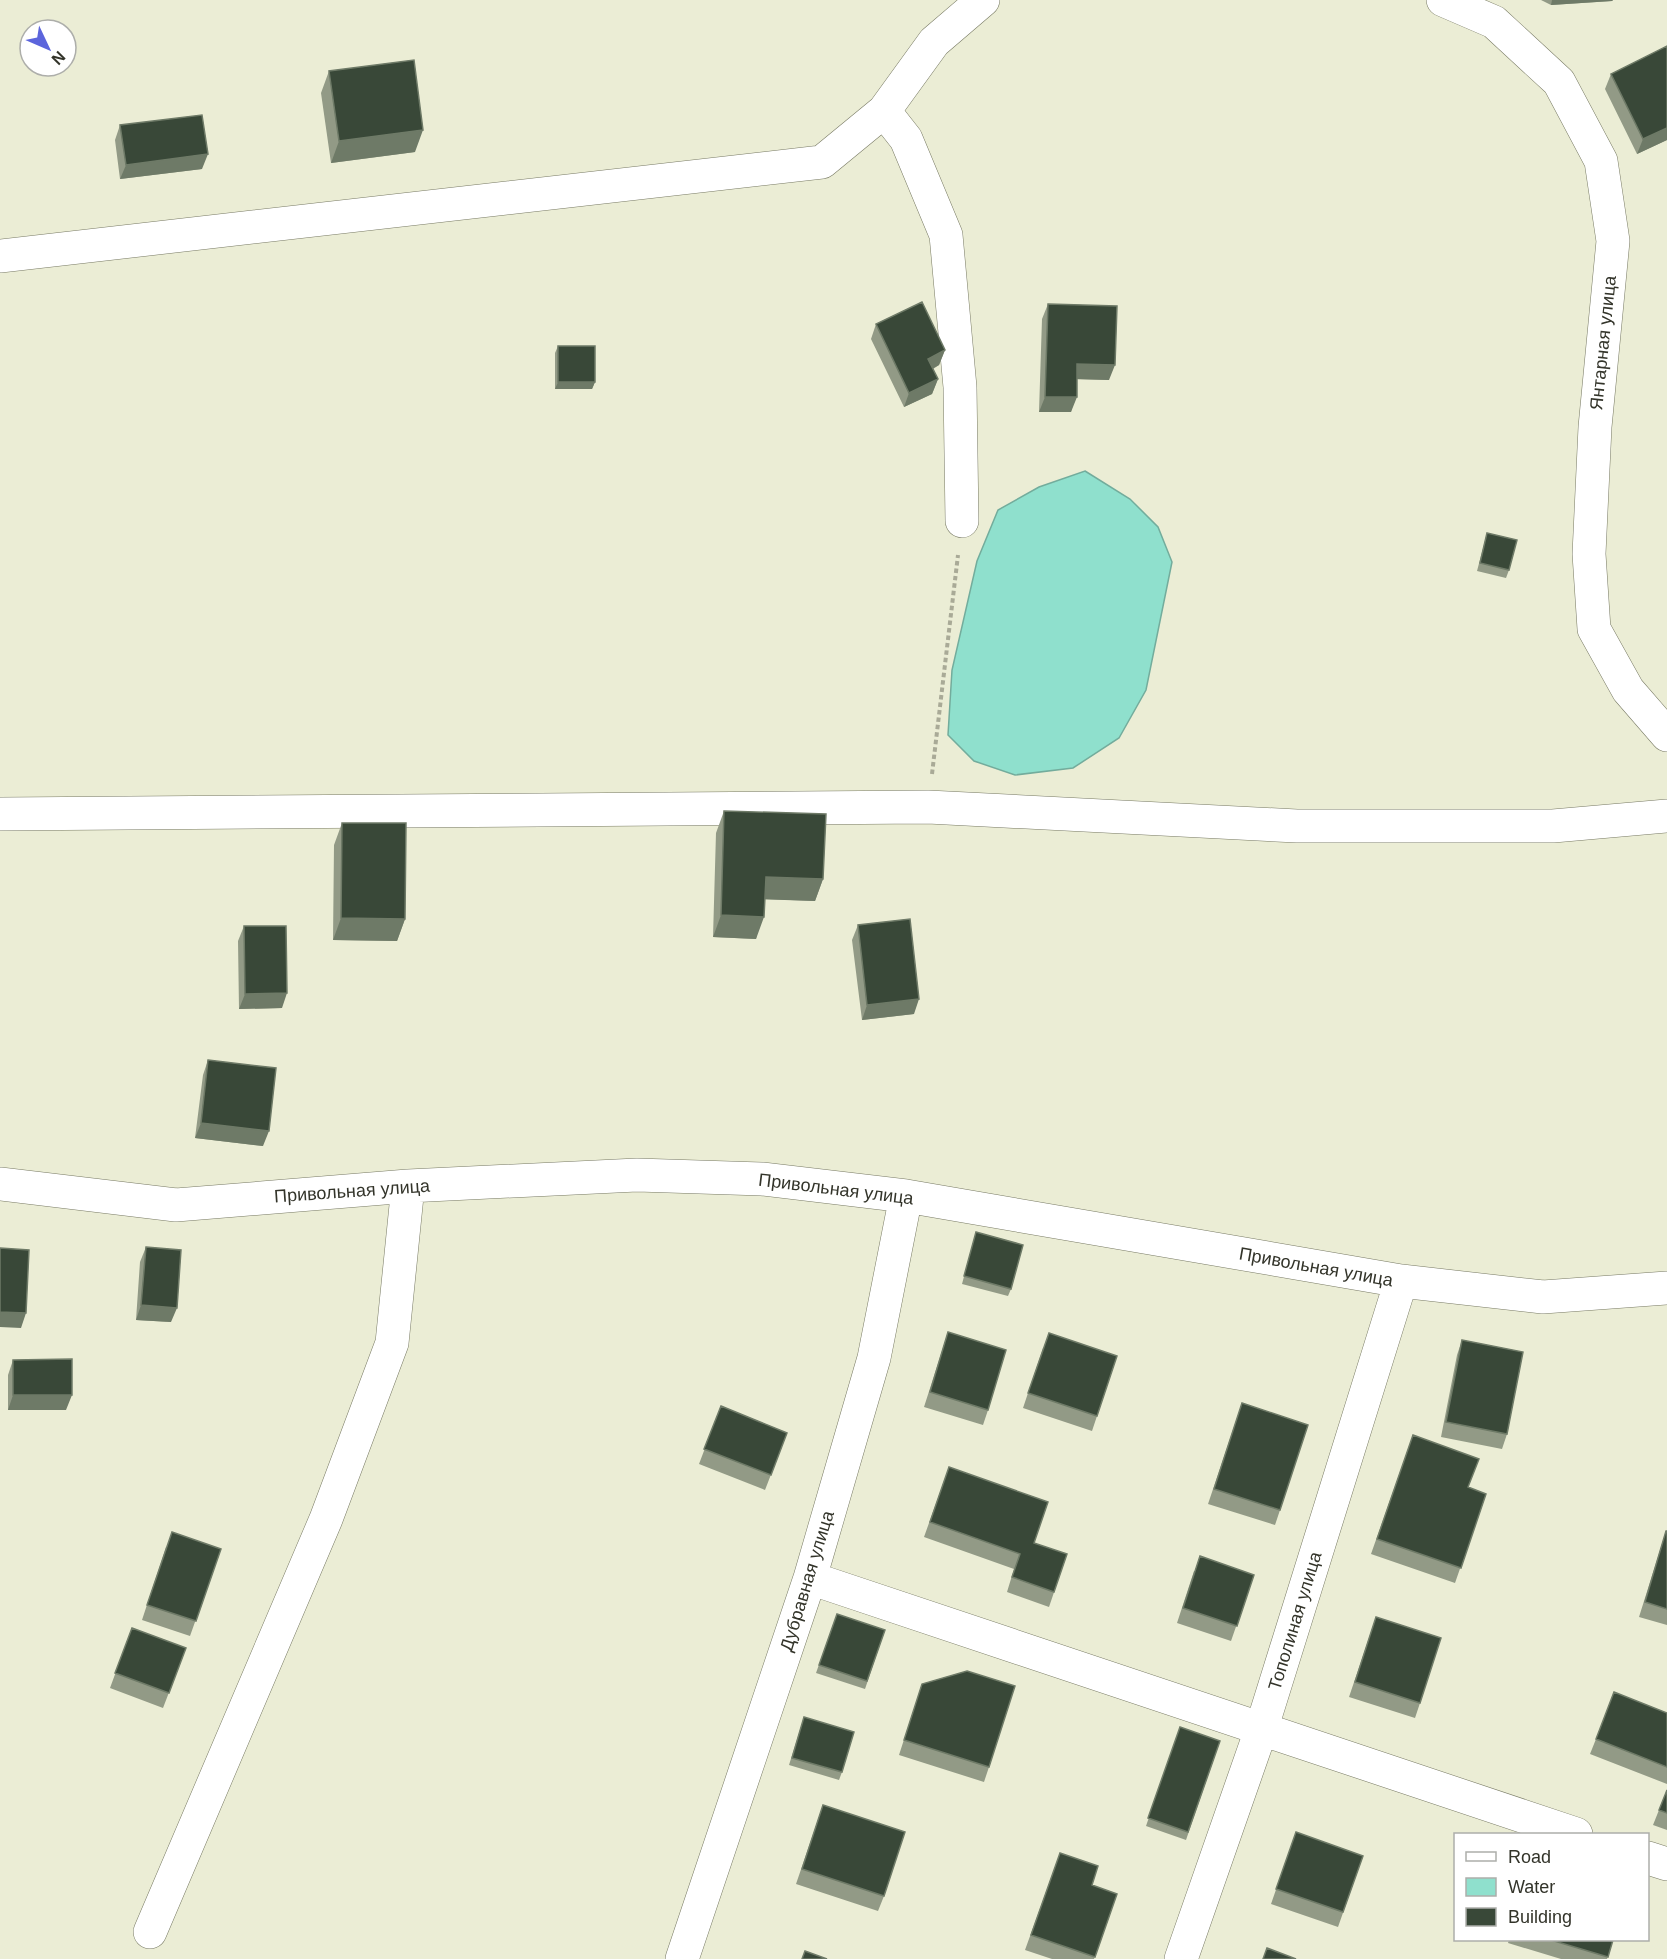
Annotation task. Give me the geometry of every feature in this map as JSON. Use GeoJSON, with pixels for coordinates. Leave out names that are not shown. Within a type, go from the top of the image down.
{"type":"FeatureCollection","features":[{"type":"Feature","properties":{"kind":"street"},"geometry":{"type":"LineString","coordinates":[[0,256],[822,162],[884,111],[934,42],[983,0]]}},
{"type":"Feature","properties":{"kind":"street","name":"Янтарная улица"},"geometry":{"type":"LineString","coordinates":[[1443,0],[1494,22],[1559,82],[1601,161],[1613,241],[1594,427],[1589,554],[1594,629],[1628,690],[1667,735]]}},
{"type":"Feature","properties":{"kind":"street"},"geometry":{"type":"LineString","coordinates":[[884,111],[906,139],[946,235],[960,387],[962,521]]}},
{"type":"Feature","properties":{"kind":"street"},"geometry":{"type":"LineString","coordinates":[[0,814],[928,807],[1297,826],[1552,826],[1667,816]]}},
{"type":"Feature","properties":{"kind":"street","name":"Привольная улица"},"geometry":{"type":"LineString","coordinates":[[0,1184],[176,1205],[408,1186],[637,1175],[762,1179],[906,1196],[1401,1281],[1543,1297],[1667,1288]]}},
{"type":"Feature","properties":{"kind":"street"},"geometry":{"type":"LineString","coordinates":[[150,1932],[326,1519],[392,1343],[408,1186]]}},
{"type":"Feature","properties":{"kind":"street","name":"Дубравная улица"},"geometry":{"type":"LineString","coordinates":[[682,1959],[810,1578],[874,1358],[906,1196]]}},
{"type":"Feature","properties":{"kind":"street","name":"Тополиная улица"},"geometry":{"type":"LineString","coordinates":[[1181,1959],[1261,1730],[1401,1281]]}},
{"type":"Feature","properties":{"kind":"street"},"geometry":{"type":"LineString","coordinates":[[810,1578],[1573,1833]]}},
{"type":"Feature","properties":{"kind":"street"},"geometry":{"type":"LineString","coordinates":[[1649,1859],[1667,1864]]}},
{"type":"Feature","properties":{"kind":"path"},"geometry":{"type":"LineString","coordinates":[[928,807],[962,521]]}},
{"type":"Feature","properties":{"kind":"water"},"geometry":{"type":"Polygon","coordinates":[[[1085,471],[1130,499],[1158,527],[1172,562],[1146,690],[1119,738],[1073,768],[1015,775],[974,761],[948,735],[952,670],[977,561],[998,510],[1039,487],[1085,471]]]}},
{"type":"Feature","properties":{"kind":"building"},"geometry":{"type":"Polygon","coordinates":[[[1667,46],[1667,128],[1643,139],[1611,74],[1667,46]]]}},
{"type":"Feature","properties":{"kind":"building"},"geometry":{"type":"Polygon","coordinates":[[[414,60],[423,130],[339,141],[329,71],[414,60]]]}},
{"type":"Feature","properties":{"kind":"building"},"geometry":{"type":"Polygon","coordinates":[[[202,115],[208,154],[126,165],[120,125],[202,115]]]}},
{"type":"Feature","properties":{"kind":"building"},"geometry":{"type":"Polygon","coordinates":[[[922,302],[945,350],[928,359],[938,379],[909,393],[876,324],[922,302]]]}},
{"type":"Feature","properties":{"kind":"building"},"geometry":{"type":"Polygon","coordinates":[[[1048,304],[1117,306],[1115,365],[1077,364],[1077,397],[1045,397],[1048,304]]]}},
{"type":"Feature","properties":{"kind":"building"},"geometry":{"type":"Polygon","coordinates":[[[558,346],[595,346],[595,382],[558,382],[558,346]]]}},
{"type":"Feature","properties":{"kind":"building"},"geometry":{"type":"Polygon","coordinates":[[[1487,533],[1517,540],[1509,570],[1480,563],[1487,533]]]}},
{"type":"Feature","properties":{"kind":"building"},"geometry":{"type":"Polygon","coordinates":[[[724,811],[826,814],[823,879],[766,877],[764,917],[721,915],[724,811]]]}},
{"type":"Feature","properties":{"kind":"building"},"geometry":{"type":"Polygon","coordinates":[[[342,823],[406,823],[405,919],[341,918],[342,823]]]}},
{"type":"Feature","properties":{"kind":"building"},"geometry":{"type":"Polygon","coordinates":[[[910,919],[919,999],[867,1005],[858,925],[910,919]]]}},
{"type":"Feature","properties":{"kind":"building"},"geometry":{"type":"Polygon","coordinates":[[[244,926],[286,926],[287,993],[245,994],[244,926]]]}},
{"type":"Feature","properties":{"kind":"building"},"geometry":{"type":"Polygon","coordinates":[[[208,1060],[276,1068],[269,1131],[201,1123],[208,1060]]]}},
{"type":"Feature","properties":{"kind":"building"},"geometry":{"type":"Polygon","coordinates":[[[976,1232],[1023,1245],[1011,1289],[964,1276],[976,1232]]]}},
{"type":"Feature","properties":{"kind":"building"},"geometry":{"type":"Polygon","coordinates":[[[146,1247],[181,1250],[177,1308],[141,1305],[146,1247]]]}},
{"type":"Feature","properties":{"kind":"building"},"geometry":{"type":"Polygon","coordinates":[[[0,1248],[29,1250],[26,1313],[0,1312],[0,1248]]]}},
{"type":"Feature","properties":{"kind":"building"},"geometry":{"type":"Polygon","coordinates":[[[948,1332],[1006,1350],[988,1410],[930,1392],[948,1332]]]}},
{"type":"Feature","properties":{"kind":"building"},"geometry":{"type":"Polygon","coordinates":[[[1049,1333],[1117,1356],[1097,1416],[1028,1393],[1049,1333]]]}},
{"type":"Feature","properties":{"kind":"building"},"geometry":{"type":"Polygon","coordinates":[[[1462,1340],[1523,1352],[1507,1434],[1446,1422],[1462,1340]]]}},
{"type":"Feature","properties":{"kind":"building"},"geometry":{"type":"Polygon","coordinates":[[[72,1359],[72,1395],[13,1395],[13,1360],[72,1359]]]}},
{"type":"Feature","properties":{"kind":"building"},"geometry":{"type":"Polygon","coordinates":[[[1242,1403],[1308,1425],[1280,1510],[1214,1489],[1242,1403]]]}},
{"type":"Feature","properties":{"kind":"building"},"geometry":{"type":"Polygon","coordinates":[[[721,1406],[787,1433],[771,1475],[704,1449],[721,1406]]]}},
{"type":"Feature","properties":{"kind":"building"},"geometry":{"type":"Polygon","coordinates":[[[1413,1435],[1479,1459],[1468,1487],[1486,1494],[1461,1568],[1377,1539],[1413,1435]]]}},
{"type":"Feature","properties":{"kind":"building"},"geometry":{"type":"Polygon","coordinates":[[[949,1467],[1048,1502],[1034,1543],[1067,1554],[1054,1592],[1012,1577],[1020,1554],[930,1522],[949,1467]]]}},
{"type":"Feature","properties":{"kind":"building"},"geometry":{"type":"Polygon","coordinates":[[[1667,1531],[1667,1609],[1645,1602],[1667,1531]]]}},
{"type":"Feature","properties":{"kind":"building"},"geometry":{"type":"Polygon","coordinates":[[[172,1532],[221,1549],[196,1621],[147,1605],[172,1532]]]}},
{"type":"Feature","properties":{"kind":"building"},"geometry":{"type":"Polygon","coordinates":[[[1200,1556],[1254,1575],[1237,1626],[1183,1608],[1200,1556]]]}},
{"type":"Feature","properties":{"kind":"building"},"geometry":{"type":"Polygon","coordinates":[[[837,1614],[885,1630],[867,1681],[819,1665],[837,1614]]]}},
{"type":"Feature","properties":{"kind":"building"},"geometry":{"type":"Polygon","coordinates":[[[1376,1617],[1441,1638],[1420,1703],[1355,1682],[1376,1617]]]}},
{"type":"Feature","properties":{"kind":"building"},"geometry":{"type":"Polygon","coordinates":[[[132,1628],[186,1648],[169,1693],[115,1673],[132,1628]]]}},
{"type":"Feature","properties":{"kind":"building"},"geometry":{"type":"Polygon","coordinates":[[[967,1671],[1015,1686],[989,1767],[904,1740],[922,1684],[967,1671]]]}},
{"type":"Feature","properties":{"kind":"building"},"geometry":{"type":"Polygon","coordinates":[[[1614,1692],[1667,1713],[1667,1767],[1596,1739],[1614,1692]]]}},
{"type":"Feature","properties":{"kind":"building"},"geometry":{"type":"Polygon","coordinates":[[[804,1717],[854,1732],[842,1772],[792,1758],[804,1717]]]}},
{"type":"Feature","properties":{"kind":"building"},"geometry":{"type":"Polygon","coordinates":[[[1180,1727],[1220,1741],[1188,1832],[1148,1818],[1180,1727]]]}},
{"type":"Feature","properties":{"kind":"building"},"geometry":{"type":"Polygon","coordinates":[[[1667,1790],[1667,1813],[1659,1810],[1667,1790]]]}},
{"type":"Feature","properties":{"kind":"building"},"geometry":{"type":"Polygon","coordinates":[[[823,1805],[905,1832],[884,1896],[802,1869],[823,1805]]]}},
{"type":"Feature","properties":{"kind":"building"},"geometry":{"type":"Polygon","coordinates":[[[1296,1832],[1363,1856],[1343,1912],[1276,1889],[1296,1832]]]}},
{"type":"Feature","properties":{"kind":"building"},"geometry":{"type":"Polygon","coordinates":[[[1060,1853],[1098,1866],[1092,1885],[1117,1894],[1095,1957],[1031,1935],[1060,1853]]]}},
{"type":"Feature","properties":{"kind":"building"},"geometry":{"type":"Polygon","coordinates":[[[1554,1941],[1613,1941],[1608,1957],[1554,1941]]]}},
{"type":"Feature","properties":{"kind":"building"},"geometry":{"type":"Polygon","coordinates":[[[1267,1948],[1296,1959],[1263,1959],[1267,1948]]]}},
{"type":"Feature","properties":{"kind":"building"},"geometry":{"type":"Polygon","coordinates":[[[805,1951],[827,1959],[802,1959],[805,1951]]]}}]}
